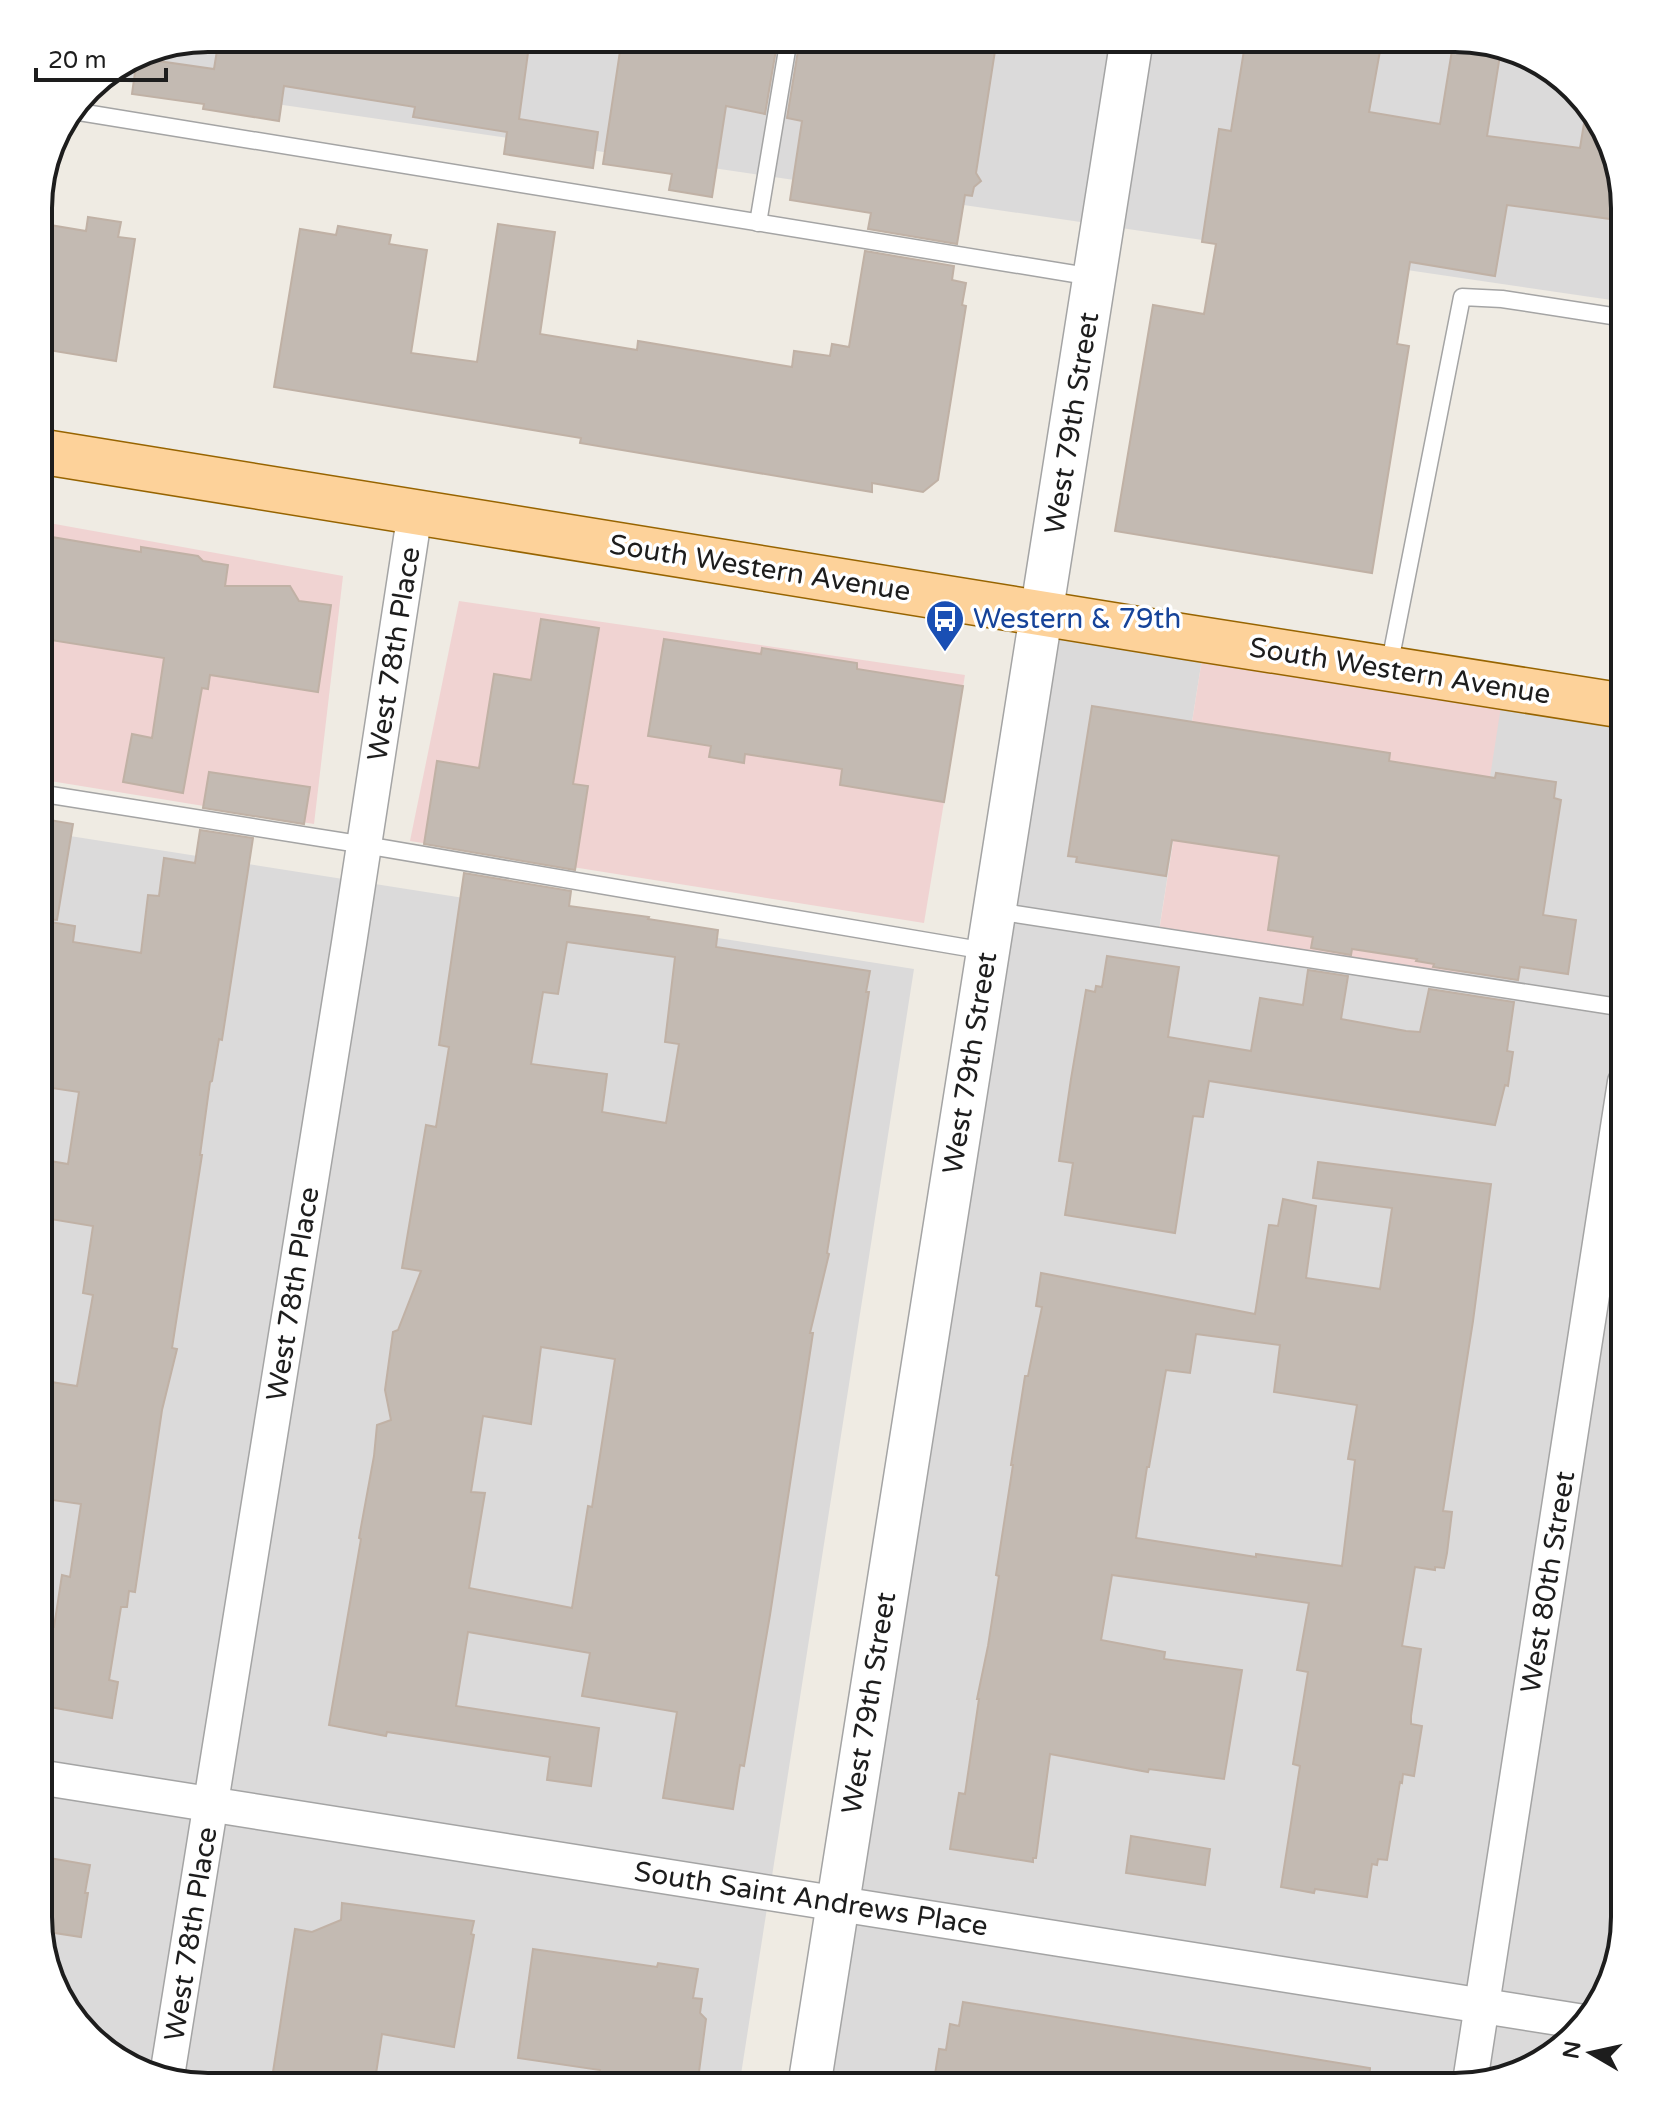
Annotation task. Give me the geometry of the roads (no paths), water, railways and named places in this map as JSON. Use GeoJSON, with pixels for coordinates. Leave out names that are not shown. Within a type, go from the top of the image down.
{"type":"FeatureCollection","features":[{"type":"Feature","properties":{"kind":"main road","name":"South Western Avenue"},"geometry":{"type":"LineString","coordinates":[[52,453],[1611,704]]}},
{"type":"Feature","properties":{"kind":"street","name":"West 79th Street"},"geometry":{"type":"LineString","coordinates":[[811,2073],[1130,52]]}},
{"type":"Feature","properties":{"kind":"street","name":"West 78th Place"},"geometry":{"type":"LineString","coordinates":[[168,2068],[213,1805],[415,512]]}},
{"type":"Feature","properties":{"kind":"street","name":"West 80th Street"},"geometry":{"type":"LineString","coordinates":[[1472,2072],[1611,1173]]}},
{"type":"Feature","properties":{"kind":"street","name":"South Saint Andrews Place"},"geometry":{"type":"LineString","coordinates":[[52,1779],[1551,2017]]}},
{"type":"Feature","properties":{"kind":"lane"},"geometry":{"type":"LineString","coordinates":[[758,223],[787,52]]}},
{"type":"Feature","properties":{"kind":"lane"},"geometry":{"type":"LineString","coordinates":[[85,113],[1095,277]]}},
{"type":"Feature","properties":{"kind":"lane"},"geometry":{"type":"LineString","coordinates":[[1388,669],[1462,297],[1502,299],[1611,316]]}},
{"type":"Feature","properties":{"kind":"lane"},"geometry":{"type":"LineString","coordinates":[[52,795],[365,845],[991,931],[1611,1006]]}},
{"type":"Feature","properties":{"kind":"place","name":"Western & 79th"},"geometry":{"type":"Point","coordinates":[945,653]}}]}
